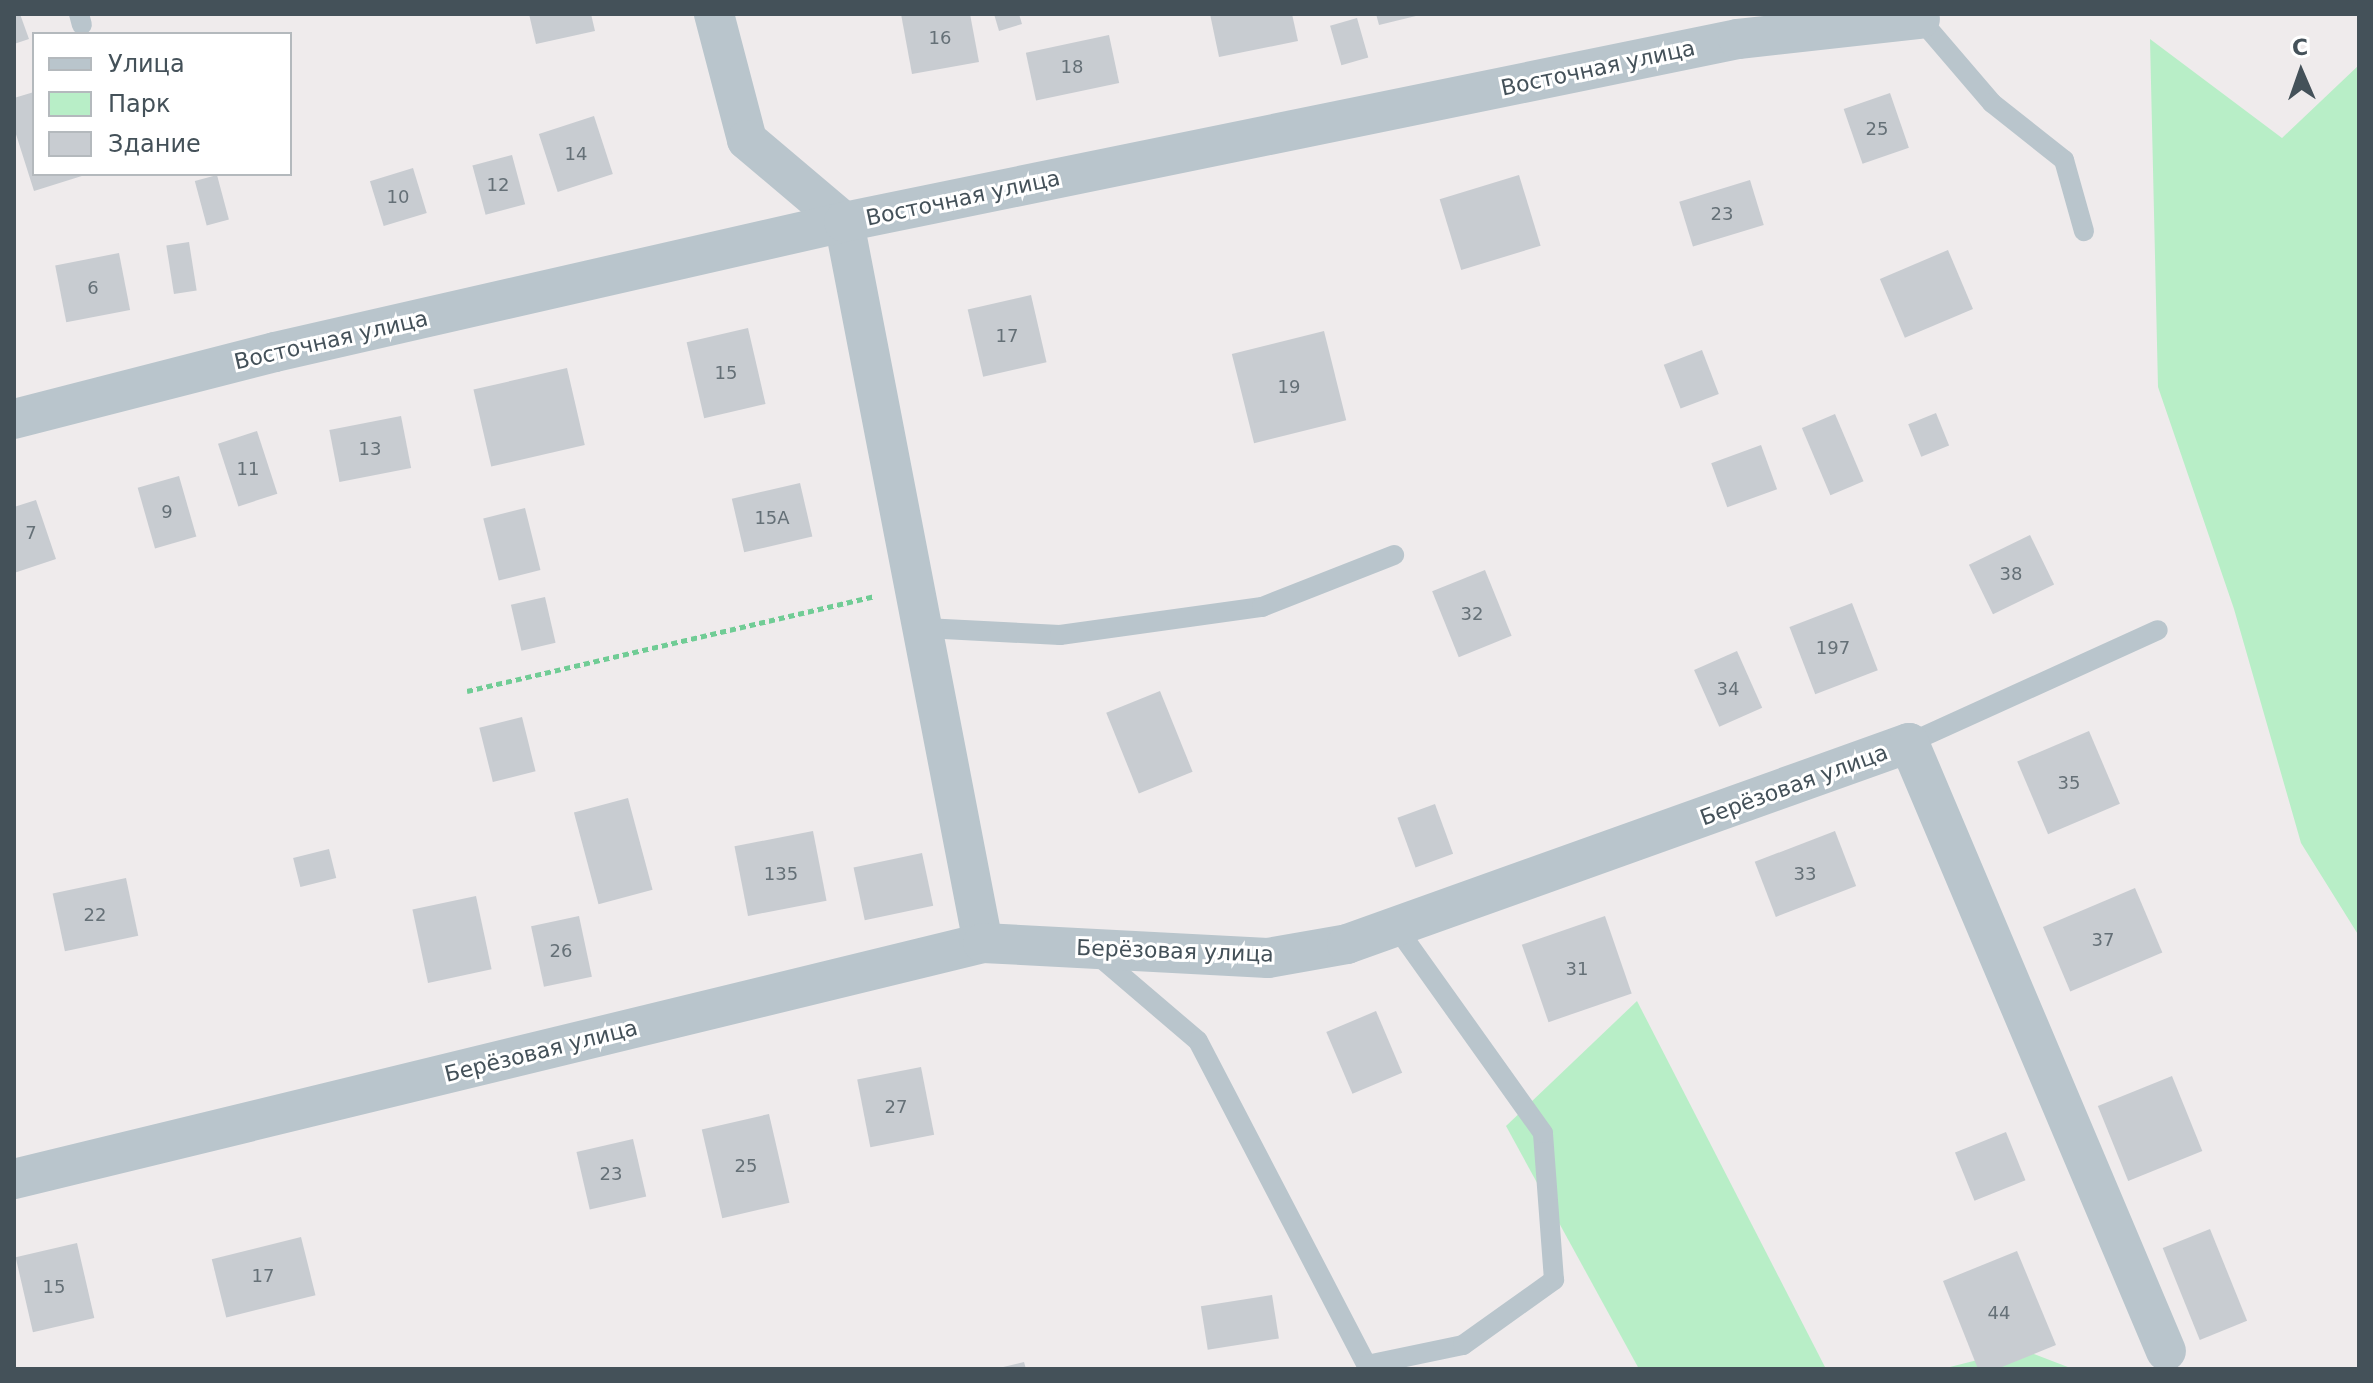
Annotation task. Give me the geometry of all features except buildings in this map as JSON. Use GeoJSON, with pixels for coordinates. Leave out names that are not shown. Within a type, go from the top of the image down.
{"type":"FeatureCollection","features":[{"type":"Feature","properties":{"kind":"street"},"geometry":{"type":"LineString","coordinates":[[714,14],[747,140],[844,222],[917,586],[983,943]]}},
{"type":"Feature","properties":{"kind":"street","name":"Восточная улица"},"geometry":{"type":"LineString","coordinates":[[14,419],[275,352],[844,222],[1738,39],[1920,19]]}},
{"type":"Feature","properties":{"kind":"street","name":"Берёзовая улица"},"geometry":{"type":"LineString","coordinates":[[14,1179],[983,943],[1268,958],[1398,930],[1909,743],[2166,1351]]}},
{"type":"Feature","properties":{"kind":"lane"},"geometry":{"type":"LineString","coordinates":[[1920,19],[1992,103],[2064,160],[2084,231]]}},
{"type":"Feature","properties":{"kind":"lane"},"geometry":{"type":"LineString","coordinates":[[925,628],[1060,635],[1262,607],[1394,555]]}},
{"type":"Feature","properties":{"kind":"lane"},"geometry":{"type":"LineString","coordinates":[[1909,743],[2158,630]]}},
{"type":"Feature","properties":{"kind":"lane"},"geometry":{"type":"LineString","coordinates":[[1089,948],[1198,1041],[1367,1365],[1463,1345],[1554,1280],[1543,1133],[1398,930]]}},
{"type":"Feature","properties":{"kind":"path"},"geometry":{"type":"LineString","coordinates":[[467,691],[917,586]]}},
{"type":"Feature","properties":{"kind":"green space"},"geometry":{"type":"Polygon","coordinates":[[[2150,39],[2282,138],[2359,65],[2359,936],[2301,843],[2234,609],[2158,387],[2150,39]]]}},
{"type":"Feature","properties":{"kind":"green space"},"geometry":{"type":"Polygon","coordinates":[[[1637,1001],[1826,1369],[1639,1369],[1506,1126],[1637,1001]]]}},
{"type":"Feature","properties":{"kind":"green space"},"geometry":{"type":"Polygon","coordinates":[[[2021,1349],[2073,1369],[1942,1369],[2021,1349]]]}}]}
